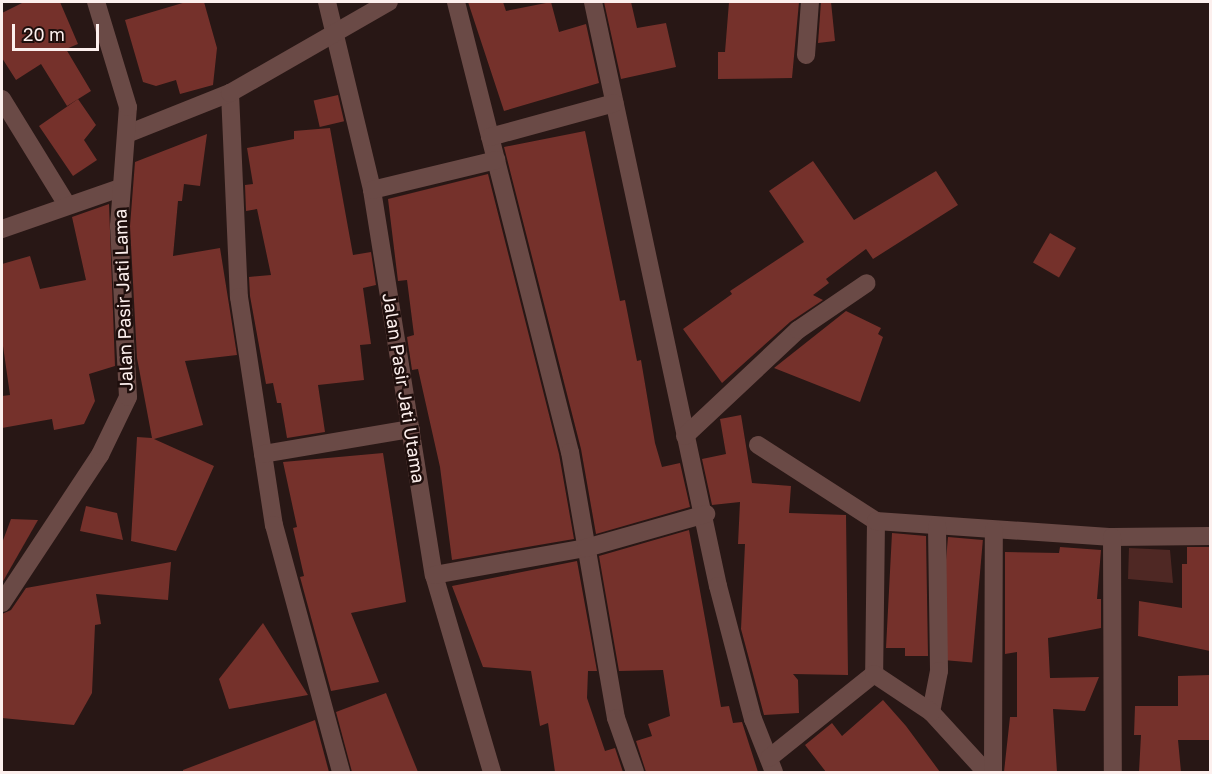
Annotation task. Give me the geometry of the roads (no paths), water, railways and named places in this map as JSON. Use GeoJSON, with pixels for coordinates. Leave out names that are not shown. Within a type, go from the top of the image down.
{"type":"FeatureCollection","features":[{"type":"Feature","properties":{"kind":"street","name":"Jalan Pasir Jati Lama"},"geometry":{"type":"LineString","coordinates":[[2,603],[9,585],[100,455],[128,397],[120,188],[128,107],[96,2]]}},
{"type":"Feature","properties":{"kind":"street","name":"Jalan Pasir Jati Utama"},"geometry":{"type":"LineString","coordinates":[[327,2],[372,190],[434,575],[492,772]]}},
{"type":"Feature","properties":{"kind":"street"},"geometry":{"type":"LineString","coordinates":[[127,134],[230,93],[335,29],[389,2]]}},
{"type":"Feature","properties":{"kind":"street"},"geometry":{"type":"LineString","coordinates":[[456,2],[570,452],[616,718],[634,772]]}},
{"type":"Feature","properties":{"kind":"street"},"geometry":{"type":"LineString","coordinates":[[593,2],[685,436],[706,514],[718,586],[753,719],[771,765],[874,674],[876,521]]}},
{"type":"Feature","properties":{"kind":"street"},"geometry":{"type":"LineString","coordinates":[[806,55],[810,2]]}},
{"type":"Feature","properties":{"kind":"street"},"geometry":{"type":"LineString","coordinates":[[230,93],[239,297],[274,525],[341,772]]}},
{"type":"Feature","properties":{"kind":"street"},"geometry":{"type":"LineString","coordinates":[[2,99],[66,203]]}},
{"type":"Feature","properties":{"kind":"street"},"geometry":{"type":"LineString","coordinates":[[490,136],[614,103]]}},
{"type":"Feature","properties":{"kind":"street"},"geometry":{"type":"LineString","coordinates":[[372,190],[496,160]]}},
{"type":"Feature","properties":{"kind":"street"},"geometry":{"type":"LineString","coordinates":[[2,228],[66,203],[120,188]]}},
{"type":"Feature","properties":{"kind":"street"},"geometry":{"type":"LineString","coordinates":[[685,436],[798,330],[867,283]]}},
{"type":"Feature","properties":{"kind":"street"},"geometry":{"type":"LineString","coordinates":[[263,454],[411,429]]}},
{"type":"Feature","properties":{"kind":"street"},"geometry":{"type":"LineString","coordinates":[[758,445],[876,521],[1112,537],[1210,536]]}},
{"type":"Feature","properties":{"kind":"street"},"geometry":{"type":"LineString","coordinates":[[434,575],[586,548],[706,514]]}},
{"type":"Feature","properties":{"kind":"street"},"geometry":{"type":"LineString","coordinates":[[931,712],[939,671],[937,526]]}},
{"type":"Feature","properties":{"kind":"street"},"geometry":{"type":"LineString","coordinates":[[993,772],[994,530]]}},
{"type":"Feature","properties":{"kind":"street"},"geometry":{"type":"LineString","coordinates":[[1112,537],[1113,772]]}},
{"type":"Feature","properties":{"kind":"street"},"geometry":{"type":"LineString","coordinates":[[874,674],[931,712],[986,772]]}}]}
